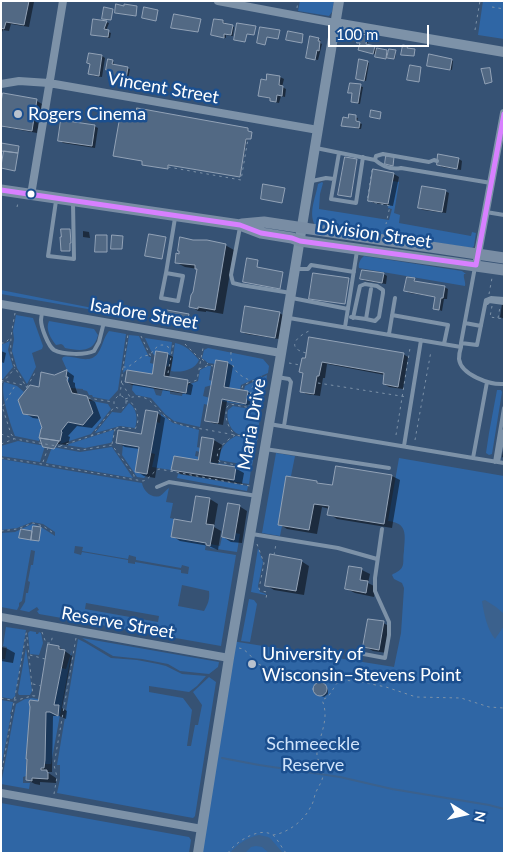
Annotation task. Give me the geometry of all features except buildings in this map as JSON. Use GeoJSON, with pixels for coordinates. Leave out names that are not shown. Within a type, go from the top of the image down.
{"type":"FeatureCollection","features":[{"type":"Feature","properties":{"kind":"main road","name":"Division Street"},"geometry":{"type":"LineString","coordinates":[[1,190],[240,225],[261,233],[357,249],[477,260],[504,258]]}},
{"type":"Feature","properties":{"kind":"main road","name":"Division Street"},"geometry":{"type":"LineString","coordinates":[[240,225],[264,222],[302,228],[477,260],[504,270]]}},
{"type":"Feature","properties":{"kind":"street"},"geometry":{"type":"LineString","coordinates":[[31,195],[63,1]]}},
{"type":"Feature","properties":{"kind":"street"},"geometry":{"type":"LineString","coordinates":[[218,1],[504,52]]}},
{"type":"Feature","properties":{"kind":"street","name":"Maria Drive"},"geometry":{"type":"LineString","coordinates":[[198,853],[287,317],[293,264],[302,228],[309,182],[308,168],[318,130],[339,1]]}},
{"type":"Feature","properties":{"kind":"street","name":"Vincent Street"},"geometry":{"type":"LineString","coordinates":[[1,84],[19,81],[49,83],[318,130]]}},
{"type":"Feature","properties":{"kind":"street"},"geometry":{"type":"LineString","coordinates":[[477,260],[504,113]]}},
{"type":"Feature","properties":{"kind":"street","name":"Isadore Street"},"geometry":{"type":"LineString","coordinates":[[1,304],[104,322],[222,338],[281,353]]}},
{"type":"Feature","properties":{"kind":"street","name":"Reserve Street"},"geometry":{"type":"LineString","coordinates":[[1,617],[229,658]]}},
{"type":"Feature","properties":{"kind":"street"},"geometry":{"type":"LineString","coordinates":[[1,793],[202,829]]}},
{"type":"Feature","properties":{"kind":"lane"},"geometry":{"type":"LineString","coordinates":[[313,148],[375,160],[381,166],[396,169],[408,169],[491,183]]}},
{"type":"Feature","properties":{"kind":"lane"},"geometry":{"type":"LineString","coordinates":[[338,153],[331,199],[356,203],[363,158]]}},
{"type":"Feature","properties":{"kind":"lane"},"geometry":{"type":"LineString","coordinates":[[375,160],[376,156],[383,154],[405,161],[437,161]]}},
{"type":"Feature","properties":{"kind":"lane"},"geometry":{"type":"LineString","coordinates":[[405,161],[408,169]]}},
{"type":"Feature","properties":{"kind":"lane"},"geometry":{"type":"LineString","coordinates":[[309,182],[326,178],[334,179]]}},
{"type":"Feature","properties":{"kind":"lane"},"geometry":{"type":"LineString","coordinates":[[56,198],[48,256],[74,259],[74,201]]}},
{"type":"Feature","properties":{"kind":"lane"},"geometry":{"type":"LineString","coordinates":[[486,212],[504,215]]}},
{"type":"Feature","properties":{"kind":"lane"},"geometry":{"type":"LineString","coordinates":[[166,273],[182,276],[178,301],[161,298],[176,216]]}},
{"type":"Feature","properties":{"kind":"lane"},"geometry":{"type":"LineString","coordinates":[[240,225],[233,283],[288,300],[348,309]]}},
{"type":"Feature","properties":{"kind":"lane"},"geometry":{"type":"LineString","coordinates":[[345,327],[357,249]]}},
{"type":"Feature","properties":{"kind":"lane"},"geometry":{"type":"LineString","coordinates":[[477,260],[459,359],[462,366],[477,378],[487,382],[504,384]]}},
{"type":"Feature","properties":{"kind":"lane"},"geometry":{"type":"LineString","coordinates":[[293,264],[308,270],[311,265],[354,272]]}},
{"type":"Feature","properties":{"kind":"lane"},"geometry":{"type":"LineString","coordinates":[[346,316],[353,318],[375,321],[379,318],[383,293],[381,288],[365,284],[360,286],[353,318]]}},
{"type":"Feature","properties":{"kind":"lane"},"geometry":{"type":"LineString","coordinates":[[366,320],[371,289]]}},
{"type":"Feature","properties":{"kind":"lane"},"geometry":{"type":"LineString","coordinates":[[389,334],[395,298]]}},
{"type":"Feature","properties":{"kind":"lane"},"geometry":{"type":"LineString","coordinates":[[287,317],[444,344],[477,345],[485,306],[490,301],[503,302]]}},
{"type":"Feature","properties":{"kind":"lane"},"geometry":{"type":"LineString","coordinates":[[42,311],[41,320],[50,345],[55,350],[62,352],[81,354],[94,351],[99,342],[104,322]]}},
{"type":"Feature","properties":{"kind":"lane"},"geometry":{"type":"LineString","coordinates":[[392,315],[448,325],[444,344]]}},
{"type":"Feature","properties":{"kind":"lane"},"geometry":{"type":"LineString","coordinates":[[465,323],[481,326]]}},
{"type":"Feature","properties":{"kind":"lane"},"geometry":{"type":"LineString","coordinates":[[404,446],[421,340]]}},
{"type":"Feature","properties":{"kind":"lane"},"geometry":{"type":"LineString","coordinates":[[277,377],[289,379],[291,382],[284,426]]}},
{"type":"Feature","properties":{"kind":"lane"},"geometry":{"type":"LineString","coordinates":[[472,458],[487,382]]}},
{"type":"Feature","properties":{"kind":"lane"},"geometry":{"type":"LineString","coordinates":[[496,462],[504,408]]}},
{"type":"Feature","properties":{"kind":"lane"},"geometry":{"type":"LineString","coordinates":[[269,424],[504,463]]}},
{"type":"Feature","properties":{"kind":"lane"},"geometry":{"type":"LineString","coordinates":[[265,448],[389,468]]}},
{"type":"Feature","properties":{"kind":"lane"},"geometry":{"type":"LineString","coordinates":[[157,487],[169,482],[257,496]]}},
{"type":"Feature","properties":{"kind":"lane"},"geometry":{"type":"LineString","coordinates":[[353,652],[385,658],[389,622],[375,591],[374,578],[382,529]]}},
{"type":"Feature","properties":{"kind":"lane"},"geometry":{"type":"LineString","coordinates":[[250,534],[338,548],[377,559]]}},
{"type":"Feature","properties":{"kind":"path"},"geometry":{"type":"LineString","coordinates":[[296,8],[298,1]]}},
{"type":"Feature","properties":{"kind":"path"},"geometry":{"type":"LineString","coordinates":[[475,30],[480,1]]}},
{"type":"Feature","properties":{"kind":"path"},"geometry":{"type":"LineString","coordinates":[[492,7],[504,9]]}},
{"type":"Feature","properties":{"kind":"path"},"geometry":{"type":"LineString","coordinates":[[168,167],[241,180],[247,139]]}},
{"type":"Feature","properties":{"kind":"path"},"geometry":{"type":"LineString","coordinates":[[372,170],[367,201],[390,206],[386,224]]}},
{"type":"Feature","properties":{"kind":"path"},"geometry":{"type":"LineString","coordinates":[[17,207],[18,203]]}},
{"type":"Feature","properties":{"kind":"path"},"geometry":{"type":"LineString","coordinates":[[489,294],[492,277]]}},
{"type":"Feature","properties":{"kind":"path"},"geometry":{"type":"LineString","coordinates":[[498,318],[503,302]]}},
{"type":"Feature","properties":{"kind":"path"},"geometry":{"type":"LineString","coordinates":[[492,305],[490,317],[504,320]]}},
{"type":"Feature","properties":{"kind":"path"},"geometry":{"type":"LineString","coordinates":[[15,313],[11,349],[15,367],[27,388]]}},
{"type":"Feature","properties":{"kind":"path"},"geometry":{"type":"LineString","coordinates":[[170,325],[171,321]]}},
{"type":"Feature","properties":{"kind":"path"},"geometry":{"type":"LineString","coordinates":[[291,346],[294,345],[297,338],[309,331]]}},
{"type":"Feature","properties":{"kind":"path"},"geometry":{"type":"LineString","coordinates":[[120,396],[128,333]]}},
{"type":"Feature","properties":{"kind":"path"},"geometry":{"type":"LineString","coordinates":[[141,336],[150,355]]}},
{"type":"Feature","properties":{"kind":"path"},"geometry":{"type":"LineString","coordinates":[[1,343],[11,337]]}},
{"type":"Feature","properties":{"kind":"path"},"geometry":{"type":"LineString","coordinates":[[168,373],[174,340]]}},
{"type":"Feature","properties":{"kind":"path"},"geometry":{"type":"LineString","coordinates":[[183,342],[201,359],[213,366]]}},
{"type":"Feature","properties":{"kind":"path"},"geometry":{"type":"LineString","coordinates":[[150,355],[154,349],[164,344],[172,350]]}},
{"type":"Feature","properties":{"kind":"path"},"geometry":{"type":"LineString","coordinates":[[188,383],[197,380],[203,345]]}},
{"type":"Feature","properties":{"kind":"path"},"geometry":{"type":"LineString","coordinates":[[294,345],[306,353]]}},
{"type":"Feature","properties":{"kind":"path"},"geometry":{"type":"LineString","coordinates":[[396,435],[410,348]]}},
{"type":"Feature","properties":{"kind":"path"},"geometry":{"type":"LineString","coordinates":[[231,351],[231,361],[234,368],[244,378],[252,381]]}},
{"type":"Feature","properties":{"kind":"path"},"geometry":{"type":"LineString","coordinates":[[415,440],[430,351]]}},
{"type":"Feature","properties":{"kind":"path"},"geometry":{"type":"LineString","coordinates":[[123,367],[128,368],[143,356],[154,356]]}},
{"type":"Feature","properties":{"kind":"path"},"geometry":{"type":"LineString","coordinates":[[288,363],[300,365]]}},
{"type":"Feature","properties":{"kind":"path"},"geometry":{"type":"LineString","coordinates":[[199,370],[209,365]]}},
{"type":"Feature","properties":{"kind":"path"},"geometry":{"type":"LineString","coordinates":[[1,383],[15,367]]}},
{"type":"Feature","properties":{"kind":"path"},"geometry":{"type":"LineString","coordinates":[[27,388],[36,371]]}},
{"type":"Feature","properties":{"kind":"path"},"geometry":{"type":"LineString","coordinates":[[242,388],[243,385],[252,381],[262,377],[257,379],[252,385],[250,408]]}},
{"type":"Feature","properties":{"kind":"path"},"geometry":{"type":"LineString","coordinates":[[2,380],[27,388]]}},
{"type":"Feature","properties":{"kind":"path"},"geometry":{"type":"LineString","coordinates":[[122,382],[130,397]]}},
{"type":"Feature","properties":{"kind":"path"},"geometry":{"type":"LineString","coordinates":[[318,383],[422,399]]}},
{"type":"Feature","properties":{"kind":"path"},"geometry":{"type":"LineString","coordinates":[[3,407],[17,384]]}},
{"type":"Feature","properties":{"kind":"path"},"geometry":{"type":"LineString","coordinates":[[59,446],[120,427],[136,430],[138,420],[136,411],[130,401],[120,396]]}},
{"type":"Feature","properties":{"kind":"path"},"geometry":{"type":"LineString","coordinates":[[120,396],[116,397],[114,402],[115,406],[119,409],[123,408],[126,405],[126,400],[133,396],[150,400],[165,416],[178,424],[258,439]]}},
{"type":"Feature","properties":{"kind":"path"},"geometry":{"type":"LineString","coordinates":[[88,398],[114,402]]}},
{"type":"Feature","properties":{"kind":"path"},"geometry":{"type":"LineString","coordinates":[[1,403],[11,434],[15,439]]}},
{"type":"Feature","properties":{"kind":"path"},"geometry":{"type":"LineString","coordinates":[[235,435],[225,415],[230,404],[263,410]]}},
{"type":"Feature","properties":{"kind":"path"},"geometry":{"type":"LineString","coordinates":[[91,436],[115,406]]}},
{"type":"Feature","properties":{"kind":"path"},"geometry":{"type":"LineString","coordinates":[[115,429],[112,445],[134,475],[134,479]]}},
{"type":"Feature","properties":{"kind":"path"},"geometry":{"type":"LineString","coordinates":[[1,434],[15,439],[81,450],[112,445]]}},
{"type":"Feature","properties":{"kind":"path"},"geometry":{"type":"LineString","coordinates":[[235,435],[222,445],[217,460],[253,468]]}},
{"type":"Feature","properties":{"kind":"path"},"geometry":{"type":"LineString","coordinates":[[1,444],[15,439]]}},
{"type":"Feature","properties":{"kind":"path"},"geometry":{"type":"LineString","coordinates":[[42,464],[50,444]]}},
{"type":"Feature","properties":{"kind":"path"},"geometry":{"type":"LineString","coordinates":[[1,458],[143,481],[159,469],[250,486]]}},
{"type":"Feature","properties":{"kind":"path"},"geometry":{"type":"LineString","coordinates":[[1,531],[17,529],[33,523],[43,526],[55,534]]}},
{"type":"Feature","properties":{"kind":"path"},"geometry":{"type":"LineString","coordinates":[[257,543],[264,563],[259,588],[267,592],[266,599]]}},
{"type":"Feature","properties":{"kind":"path"},"geometry":{"type":"LineString","coordinates":[[274,555],[276,544]]}},
{"type":"Feature","properties":{"kind":"path"},"geometry":{"type":"LineString","coordinates":[[1,776],[27,629]]}},
{"type":"Feature","properties":{"kind":"path"},"geometry":{"type":"LineString","coordinates":[[42,631],[46,643],[51,644],[53,633]]}},
{"type":"Feature","properties":{"kind":"path"},"geometry":{"type":"LineString","coordinates":[[26,633],[34,696]]}},
{"type":"Feature","properties":{"kind":"path"},"geometry":{"type":"LineString","coordinates":[[54,794],[57,777],[54,765],[76,637]]}},
{"type":"Feature","properties":{"kind":"path"},"geometry":{"type":"LineString","coordinates":[[239,648],[248,653],[258,664],[271,668],[386,687],[416,697],[461,698],[489,708],[504,708]]}},
{"type":"Feature","properties":{"kind":"path"},"geometry":{"type":"LineString","coordinates":[[29,655],[45,659]]}},
{"type":"Feature","properties":{"kind":"path"},"geometry":{"type":"LineString","coordinates":[[228,853],[231,848],[257,833],[273,835],[286,832],[306,814],[321,782],[323,772],[317,756],[326,716],[322,700],[328,697],[337,683],[349,681]]}},
{"type":"Feature","properties":{"kind":"path"},"geometry":{"type":"LineString","coordinates":[[32,684],[40,686]]}},
{"type":"Feature","properties":{"kind":"path"},"geometry":{"type":"LineString","coordinates":[[1,698],[15,700],[39,696]]}},
{"type":"Feature","properties":{"kind":"path"},"geometry":{"type":"LineString","coordinates":[[273,835],[286,853]]}},
{"type":"Feature","properties":{"kind":"green space"},"geometry":{"type":"Polygon","coordinates":[[[300,1],[334,1],[332,12],[329,16],[298,11],[300,1]]]}},
{"type":"Feature","properties":{"kind":"green space"},"geometry":{"type":"Polygon","coordinates":[[[483,1],[504,1],[504,39],[478,35],[483,1]]]}},
{"type":"Feature","properties":{"kind":"green space"},"geometry":{"type":"Polygon","coordinates":[[[392,181],[399,182],[394,213],[400,215],[399,223],[471,236],[472,232],[476,233],[474,246],[472,248],[315,225],[312,210],[318,184],[323,183],[319,209],[389,220],[392,209],[388,208],[392,181]]]}},
{"type":"Feature","properties":{"kind":"green space"},"geometry":{"type":"Polygon","coordinates":[[[364,256],[462,271],[466,274],[464,274],[465,286],[359,268],[361,259],[364,256]]]}},
{"type":"Feature","properties":{"kind":"green space"},"geometry":{"type":"Polygon","coordinates":[[[1,290],[128,315],[128,316],[1,294],[1,290]]]}},
{"type":"Feature","properties":{"kind":"green space"},"geometry":{"type":"Polygon","coordinates":[[[16,315],[33,318],[43,346],[42,349],[32,353],[36,367],[27,384],[17,368],[12,351],[16,315]]]}},
{"type":"Feature","properties":{"kind":"green space"},"geometry":{"type":"Polygon","coordinates":[[[49,321],[94,329],[98,335],[96,341],[89,348],[81,350],[65,348],[61,344],[56,345],[48,331],[49,321]]]}},
{"type":"Feature","properties":{"kind":"green space"},"geometry":{"type":"Polygon","coordinates":[[[109,331],[126,334],[118,390],[109,400],[93,397],[83,389],[70,388],[63,357],[90,359],[94,357],[100,350],[109,331]]]}},
{"type":"Feature","properties":{"kind":"green space"},"geometry":{"type":"Polygon","coordinates":[[[129,335],[139,336],[149,357],[151,357],[150,363],[154,364],[152,374],[126,370],[123,373],[129,335]]]}},
{"type":"Feature","properties":{"kind":"green space"},"geometry":{"type":"Polygon","coordinates":[[[145,338],[172,342],[169,365],[166,367],[168,353],[156,351],[154,355],[145,338]]]}},
{"type":"Feature","properties":{"kind":"green space"},"geometry":{"type":"Polygon","coordinates":[[[10,341],[8,350],[13,367],[1,379],[1,345],[10,341]]]}},
{"type":"Feature","properties":{"kind":"green space"},"geometry":{"type":"Polygon","coordinates":[[[175,343],[186,347],[199,360],[194,366],[179,372],[171,371],[175,343]]]}},
{"type":"Feature","properties":{"kind":"green space"},"geometry":{"type":"Polygon","coordinates":[[[208,348],[263,359],[269,366],[268,373],[241,385],[240,390],[224,387],[228,362],[217,360],[216,364],[208,363],[202,358],[204,350],[208,348]]]}},
{"type":"Feature","properties":{"kind":"green space"},"geometry":{"type":"Polygon","coordinates":[[[211,366],[209,380],[213,381],[212,385],[205,387],[203,396],[210,398],[208,405],[204,404],[200,427],[174,421],[151,398],[136,395],[132,390],[133,384],[153,387],[156,395],[161,396],[163,389],[170,390],[170,394],[182,396],[183,392],[186,393],[188,385],[198,381],[200,370],[211,366]]]}},
{"type":"Feature","properties":{"kind":"green space"},"geometry":{"type":"Polygon","coordinates":[[[267,375],[262,408],[221,401],[222,399],[246,404],[245,386],[267,375]]]}},
{"type":"Feature","properties":{"kind":"green space"},"geometry":{"type":"Polygon","coordinates":[[[4,382],[17,386],[24,392],[18,400],[23,414],[38,416],[42,428],[39,441],[15,436],[4,400],[4,382]]]}},
{"type":"Feature","properties":{"kind":"green space"},"geometry":{"type":"Polygon","coordinates":[[[497,390],[502,392],[492,454],[489,455],[486,453],[497,390]]]}},
{"type":"Feature","properties":{"kind":"green space"},"geometry":{"type":"Polygon","coordinates":[[[89,401],[108,404],[111,409],[91,434],[60,444],[61,431],[68,422],[83,425],[93,413],[89,401]]]}},
{"type":"Feature","properties":{"kind":"green space"},"geometry":{"type":"Polygon","coordinates":[[[129,403],[134,408],[136,414],[135,428],[120,426],[95,433],[112,412],[121,413],[129,403]]]}},
{"type":"Feature","properties":{"kind":"green space"},"geometry":{"type":"Polygon","coordinates":[[[233,406],[261,411],[257,437],[238,434],[232,428],[227,413],[233,406]]]}},
{"type":"Feature","properties":{"kind":"green space"},"geometry":{"type":"Polygon","coordinates":[[[161,414],[173,423],[199,430],[197,447],[200,448],[200,452],[196,451],[195,456],[199,457],[198,460],[174,456],[171,470],[152,467],[155,454],[151,453],[156,422],[160,423],[161,414]]]}},
{"type":"Feature","properties":{"kind":"green space"},"geometry":{"type":"Polygon","coordinates":[[[114,430],[112,442],[110,443],[85,448],[66,445],[114,430]]]}},
{"type":"Feature","properties":{"kind":"green space"},"geometry":{"type":"Polygon","coordinates":[[[236,436],[257,440],[252,466],[219,460],[220,452],[224,446],[236,436]]]}},
{"type":"Feature","properties":{"kind":"green space"},"geometry":{"type":"Polygon","coordinates":[[[18,441],[45,446],[40,462],[1,456],[1,446],[18,441]]]}},
{"type":"Feature","properties":{"kind":"green space"},"geometry":{"type":"Polygon","coordinates":[[[123,444],[139,447],[135,472],[147,474],[144,478],[137,477],[122,455],[123,444]]]}},
{"type":"Feature","properties":{"kind":"green space"},"geometry":{"type":"Polygon","coordinates":[[[52,447],[80,452],[112,447],[133,478],[46,463],[52,447]]]}},
{"type":"Feature","properties":{"kind":"green space"},"geometry":{"type":"Polygon","coordinates":[[[276,453],[295,456],[291,476],[286,476],[278,525],[282,526],[280,536],[262,533],[276,453]]]}},
{"type":"Feature","properties":{"kind":"green space","name":"Schmeeckle Reserve"},"geometry":{"type":"Polygon","coordinates":[[[399,458],[504,476],[504,853],[198,853],[232,641],[394,667],[401,633],[404,588],[402,583],[394,579],[392,575],[400,570],[403,565],[405,535],[399,524],[388,521],[399,458]]]}},
{"type":"Feature","properties":{"kind":"green space"},"geometry":{"type":"Polygon","coordinates":[[[1,459],[142,483],[146,491],[157,497],[169,488],[166,502],[173,503],[170,518],[174,519],[171,537],[206,543],[205,550],[236,555],[221,646],[39,614],[37,607],[29,612],[20,610],[25,602],[26,593],[28,593],[30,582],[28,581],[35,551],[31,550],[22,601],[19,603],[17,610],[1,607],[1,533],[15,532],[32,524],[41,527],[55,536],[55,532],[43,524],[32,522],[17,528],[1,530],[1,459]],[[75,546],[74,553],[81,555],[82,552],[128,560],[128,563],[135,564],[135,562],[181,570],[181,573],[188,574],[189,567],[182,565],[181,568],[136,560],[136,557],[129,555],[128,559],[82,551],[83,547],[75,546]],[[182,585],[178,606],[204,611],[209,591],[182,585]],[[86,603],[85,609],[158,622],[159,616],[86,603]]]}},
{"type":"Feature","properties":{"kind":"green space"},"geometry":{"type":"Polygon","coordinates":[[[211,462],[251,469],[249,484],[230,481],[236,467],[211,462]]]}},
{"type":"Feature","properties":{"kind":"green space"},"geometry":{"type":"Polygon","coordinates":[[[178,474],[248,486],[247,491],[177,478],[178,474]]]}},
{"type":"Feature","properties":{"kind":"green space"},"geometry":{"type":"Polygon","coordinates":[[[235,533],[240,534],[237,552],[210,548],[210,544],[220,546],[222,537],[233,540],[235,533]]]}},
{"type":"Feature","properties":{"kind":"green space"},"geometry":{"type":"Polygon","coordinates":[[[258,548],[263,562],[258,586],[260,592],[266,595],[251,592],[258,548]]]}},
{"type":"Feature","properties":{"kind":"green space"},"geometry":{"type":"Polygon","coordinates":[[[249,599],[254,600],[257,604],[250,642],[241,641],[249,599]]]}},
{"type":"Feature","properties":{"kind":"green space"},"geometry":{"type":"Polygon","coordinates":[[[6,627],[26,630],[15,696],[12,699],[1,697],[1,659],[5,659],[7,647],[3,646],[6,627]]]}},
{"type":"Feature","properties":{"kind":"green space"},"geometry":{"type":"Polygon","coordinates":[[[30,631],[36,632],[36,634],[41,633],[43,643],[39,655],[30,654],[28,633],[30,631]]]}},
{"type":"Feature","properties":{"kind":"green space"},"geometry":{"type":"Polygon","coordinates":[[[82,638],[219,662],[218,667],[209,674],[180,671],[168,664],[113,656],[82,638]]]}},
{"type":"Feature","properties":{"kind":"green space"},"geometry":{"type":"Polygon","coordinates":[[[78,639],[111,658],[137,660],[166,666],[182,674],[206,676],[189,692],[149,686],[149,692],[183,698],[192,710],[187,746],[191,746],[195,725],[198,725],[202,705],[193,692],[209,677],[216,682],[195,816],[193,818],[57,793],[60,765],[57,765],[78,639]]]}},
{"type":"Feature","properties":{"kind":"green space"},"geometry":{"type":"Polygon","coordinates":[[[26,648],[32,691],[30,695],[19,695],[18,693],[26,648]]]}},
{"type":"Feature","properties":{"kind":"green space"},"geometry":{"type":"Polygon","coordinates":[[[72,650],[51,764],[44,764],[46,712],[58,715],[59,706],[54,705],[61,668],[66,669],[72,650]]]}},
{"type":"Feature","properties":{"kind":"green space"},"geometry":{"type":"Polygon","coordinates":[[[25,699],[38,699],[38,701],[31,700],[29,702],[26,776],[23,777],[23,783],[30,783],[29,789],[1,784],[16,704],[25,699]]]}},
{"type":"Feature","properties":{"kind":"green space"},"geometry":{"type":"Polygon","coordinates":[[[1,700],[13,702],[1,768],[1,700]]]}},
{"type":"Feature","properties":{"kind":"green space"},"geometry":{"type":"Polygon","coordinates":[[[1,803],[189,837],[191,840],[189,853],[1,853],[1,803]]]}},
{"type":"Feature","properties":{"kind":"shaded area"},"geometry":{"type":"Polygon","coordinates":[[[485,600],[504,614],[504,626],[495,639],[485,616],[482,601],[485,600]]]}},
{"type":"Feature","properties":{"kind":"shaded area"},"geometry":{"type":"Polygon","coordinates":[[[259,835],[270,838],[283,853],[269,853],[262,847],[256,846],[251,847],[245,853],[230,853],[243,841],[259,835]]]}},
{"type":"Feature","properties":{"kind":"waterway"},"geometry":{"type":"LineString","coordinates":[[222,758],[340,777],[392,789],[504,809]]}},
{"type":"Feature","properties":{"kind":"transit line"},"geometry":{"type":"LineString","coordinates":[[1,190],[240,225],[261,233],[300,241],[476,265],[504,114]]}},
{"type":"Feature","properties":{"kind":"place","name":"Rogers Cinema"},"geometry":{"type":"Point","coordinates":[18,114]}},
{"type":"Feature","properties":{"kind":"place","name":"University of Wisconsin–Stevens Point"},"geometry":{"type":"Point","coordinates":[252,664]}}]}
